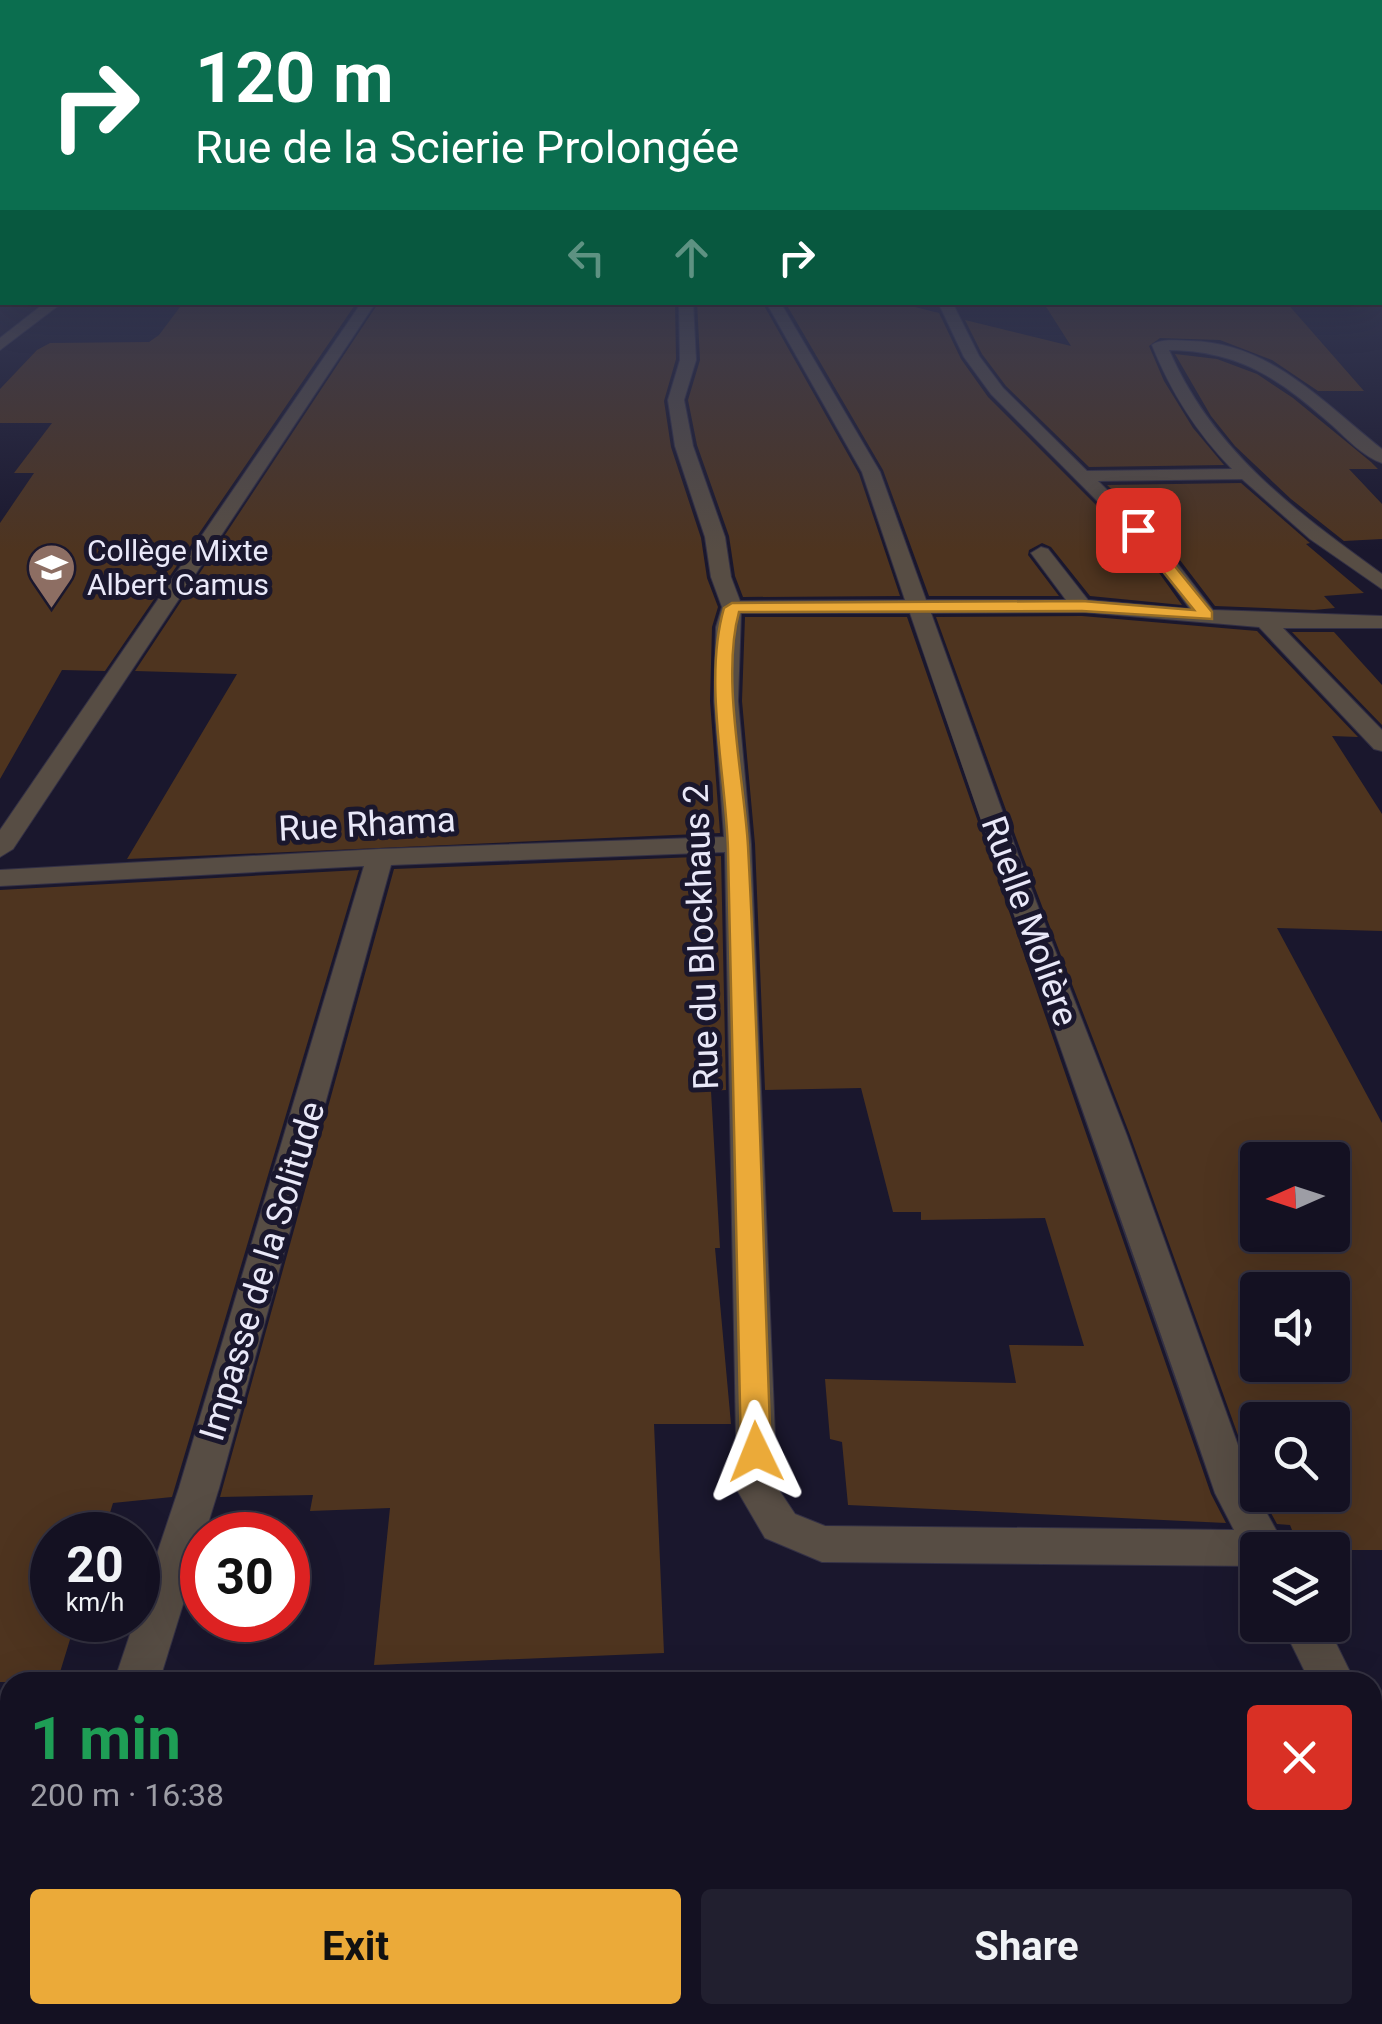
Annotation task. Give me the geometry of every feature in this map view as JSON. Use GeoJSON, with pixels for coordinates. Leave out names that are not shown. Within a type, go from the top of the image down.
{"type":"FeatureCollection","features":[{"type":"Feature","properties":{"kind":"street"},"geometry":{"type":"LineString","coordinates":[[0,849],[329,361]]}},
{"type":"Feature","properties":{"kind":"street","name":"Rue du Blockhaus 2"},"geometry":{"type":"LineString","coordinates":[[688,361],[676,400],[684,446],[715,537],[721,578],[732,608],[727,627],[726,701],[738,844],[757,1490],[780,1526],[822,1544],[1240,1549]]}},
{"type":"Feature","properties":{"kind":"street","name":"Ruelle Molière"},"geometry":{"type":"LineString","coordinates":[[807,361],[871,472],[1004,854],[1112,1136],[1235,1493],[1256,1532]]}},
{"type":"Feature","properties":{"kind":"street"},"geometry":{"type":"LineString","coordinates":[[975,361],[997,391],[1157,550],[1206,616]]}},
{"type":"Feature","properties":{"kind":"street"},"geometry":{"type":"LineString","coordinates":[[1165,361],[1189,412],[1250,474],[1335,549],[1382,583]]}},
{"type":"Feature","properties":{"kind":"street"},"geometry":{"type":"LineString","coordinates":[[1254,361],[1273,368],[1382,458]]}},
{"type":"Feature","properties":{"kind":"street"},"geometry":{"type":"LineString","coordinates":[[1086,476],[1250,474]]}},
{"type":"Feature","properties":{"kind":"street"},"geometry":{"type":"LineString","coordinates":[[1041,553],[1082,606]]}},
{"type":"Feature","properties":{"kind":"street"},"geometry":{"type":"LineString","coordinates":[[732,608],[1082,606],[1265,621],[1382,622]]}},
{"type":"Feature","properties":{"kind":"street"},"geometry":{"type":"LineString","coordinates":[[1265,621],[1382,744]]}},
{"type":"Feature","properties":{"kind":"street","name":"Rue Rhama"},"geometry":{"type":"LineString","coordinates":[[0,878],[380,857],[738,844]]}},
{"type":"Feature","properties":{"kind":"street","name":"Impasse de la Solitude"},"geometry":{"type":"LineString","coordinates":[[139,1672],[198,1488],[258,1272],[312,1106],[380,857]]}},
{"type":"Feature","properties":{"kind":"street"},"geometry":{"type":"LineString","coordinates":[[1313,1642],[1328,1672]]}},
{"type":"Feature","properties":{"kind":"building"},"geometry":{"type":"Polygon","coordinates":[[[26,361],[316,361],[105,671],[62,670],[0,779],[0,523],[34,473],[14,473],[52,423],[0,423],[0,389],[26,361]]]}},
{"type":"Feature","properties":{"kind":"building"},"geometry":{"type":"Polygon","coordinates":[[[340,361],[675,361],[664,401],[671,447],[701,538],[707,578],[718,607],[712,627],[710,701],[720,833],[127,859],[237,674],[135,671],[340,361]]]}},
{"type":"Feature","properties":{"kind":"building"},"geometry":{"type":"Polygon","coordinates":[[[700,361],[796,361],[859,474],[900,596],[743,597],[735,576],[729,536],[697,445],[688,400],[700,361]]]}},
{"type":"Feature","properties":{"kind":"building"},"geometry":{"type":"Polygon","coordinates":[[[820,361],[963,361],[988,397],[1147,556],[1182,605],[1090,596],[1051,547],[1042,543],[1029,550],[1028,555],[1059,596],[929,596],[883,470],[820,361]]]}},
{"type":"Feature","properties":{"kind":"building"},"geometry":{"type":"Polygon","coordinates":[[[988,361],[1156,361],[1193,428],[1224,465],[1089,467],[1006,386],[988,361]]]}},
{"type":"Feature","properties":{"kind":"building"},"geometry":{"type":"Polygon","coordinates":[[[1179,361],[1224,361],[1257,374],[1371,462],[1378,469],[1349,469],[1382,504],[1382,539],[1344,541],[1291,499],[1235,446],[1211,416],[1179,361]]]}},
{"type":"Feature","properties":{"kind":"building"},"geometry":{"type":"Polygon","coordinates":[[[1274,361],[1338,361],[1364,391],[1318,391],[1274,361]]]}},
{"type":"Feature","properties":{"kind":"building"},"geometry":{"type":"Polygon","coordinates":[[[1241,483],[1364,593],[1324,596],[1335,608],[1314,610],[1215,606],[1167,543],[1107,485],[1241,483]]]}},
{"type":"Feature","properties":{"kind":"building"},"geometry":{"type":"Polygon","coordinates":[[[1082,616],[1257,631],[1358,737],[1332,736],[1382,814],[1382,931],[1277,928],[1382,1123],[1382,1550],[1350,1550],[1350,1532],[1293,1532],[1290,1525],[1277,1524],[1270,1512],[1350,1512],[1350,1402],[1240,1402],[1240,1441],[1130,1135],[936,617],[1082,616]]]}},
{"type":"Feature","properties":{"kind":"building"},"geometry":{"type":"Polygon","coordinates":[[[745,617],[907,617],[1211,1494],[1226,1523],[848,1505],[842,1442],[830,1439],[825,1379],[1016,1383],[1009,1345],[1084,1346],[1045,1218],[921,1220],[921,1212],[893,1212],[861,1088],[765,1090],[755,844],[742,701],[745,617]]]}},
{"type":"Feature","properties":{"kind":"building"},"geometry":{"type":"Polygon","coordinates":[[[1292,632],[1334,632],[1382,685],[1382,725],[1292,632]]]}},
{"type":"Feature","properties":{"kind":"building"},"geometry":{"type":"Polygon","coordinates":[[[721,856],[726,1090],[711,1091],[720,1248],[715,1248],[731,1424],[654,1424],[664,1653],[374,1665],[390,1508],[310,1511],[313,1495],[220,1497],[394,869],[721,856]]]}},
{"type":"Feature","properties":{"kind":"building"},"geometry":{"type":"Polygon","coordinates":[[[359,870],[172,1497],[113,1503],[110,1512],[30,1512],[30,1642],[69,1642],[60,1672],[0,1672],[0,890],[359,870]]]}},
{"type":"Feature","properties":{"kind":"place","name":"Collège Mixte Albert Camus"},"geometry":{"type":"Point","coordinates":[52,610]}},
{"type":"Feature","properties":{"kind":"route"},"geometry":{"type":"LineString","coordinates":[[756,1452],[738,844],[726,701],[727,627],[732,608],[1082,606],[1206,616],[1183,582],[1138,530]]}}]}
